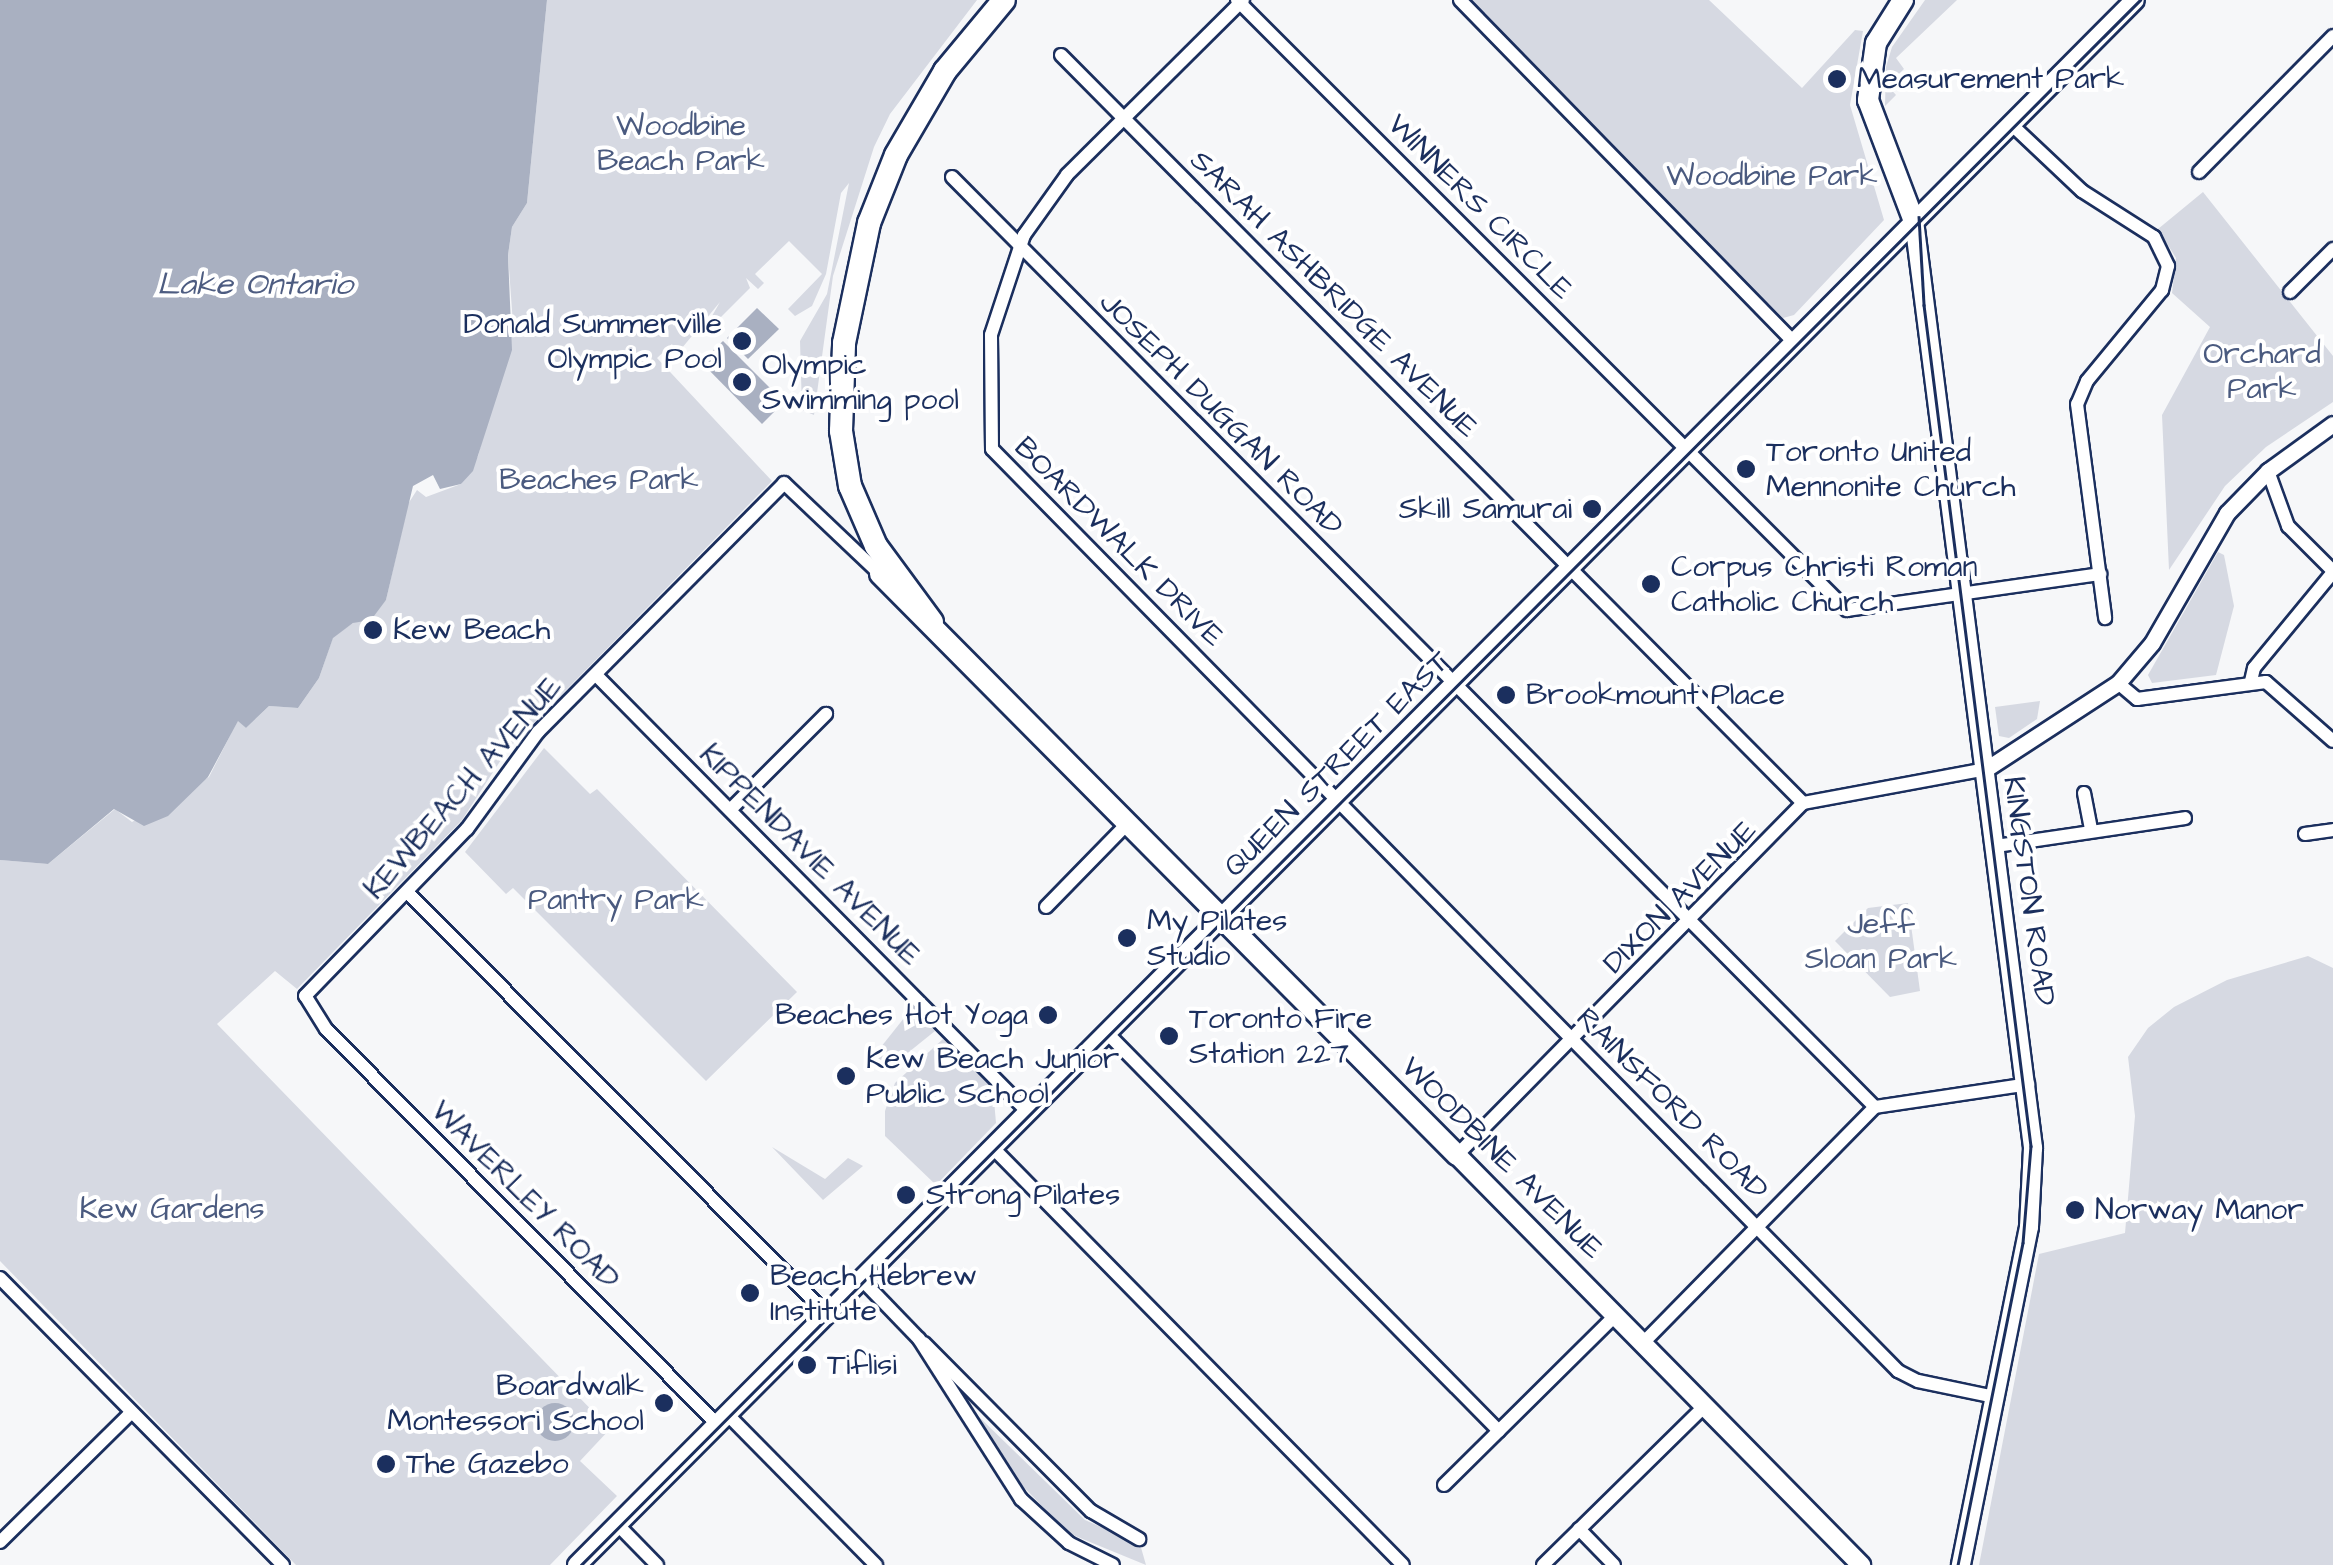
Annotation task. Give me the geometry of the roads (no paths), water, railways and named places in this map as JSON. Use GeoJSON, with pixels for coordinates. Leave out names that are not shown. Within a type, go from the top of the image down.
{"type":"FeatureCollection","features":[{"type":"Feature","properties":{"kind":"highway"},"geometry":{"type":"LineString","coordinates":[[880,574],[846,520],[828,460],[824,395],[836,290],[883,150],[937,59],[986,0]]}},
{"type":"Feature","properties":{"kind":"highway","name":"WOODBINE AVENUE"},"geometry":{"type":"LineString","coordinates":[[932,622],[876,546],[850,486],[840,431],[851,294],[869,223],[904,138],[945,71],[1004,0]]}},
{"type":"Feature","properties":{"kind":"main road"},"geometry":{"type":"LineString","coordinates":[[1903,0],[1876,43],[1868,100],[1914,221]]}},
{"type":"Feature","properties":{"kind":"main road","name":"QUEEN STREET EAST"},"geometry":{"type":"LineString","coordinates":[[577,1565],[1454,686],[1792,340],[2135,0]]}},
{"type":"Feature","properties":{"kind":"main road","name":"KINGSTON ROAD"},"geometry":{"type":"LineString","coordinates":[[1914,221],[2028,1084],[2033,1188],[1961,1565]]}},
{"type":"Feature","properties":{"kind":"main road","name":"WOODBINE AVENUE"},"geometry":{"type":"LineString","coordinates":[[880,574],[932,622],[1861,1565]]}},
{"type":"Feature","properties":{"kind":"street"},"geometry":{"type":"LineString","coordinates":[[1460,0],[1792,340]]}},
{"type":"Feature","properties":{"kind":"street","name":"BOARDWALK DRIVE"},"geometry":{"type":"LineString","coordinates":[[1240,1],[1054,188],[1020,249],[991,335],[988,429],[995,454],[1338,802]]}},
{"type":"Feature","properties":{"kind":"street","name":"WINNERS CIRCLE"},"geometry":{"type":"LineString","coordinates":[[1240,1],[1685,453],[1848,610],[1963,595]]}},
{"type":"Feature","properties":{"kind":"street"},"geometry":{"type":"LineString","coordinates":[[2199,172],[2333,36]]}},
{"type":"Feature","properties":{"kind":"street","name":"SARAH ASHBRIDGE AVENUE"},"geometry":{"type":"LineString","coordinates":[[1062,55],[1803,804]]}},
{"type":"Feature","properties":{"kind":"street"},"geometry":{"type":"LineString","coordinates":[[2012,125],[2082,191],[2154,237],[2168,266],[2162,290],[2080,390],[2105,618]]}},
{"type":"Feature","properties":{"kind":"street","name":"JOSEPH DUGGAN ROAD"},"geometry":{"type":"LineString","coordinates":[[952,177],[1875,1107]]}},
{"type":"Feature","properties":{"kind":"street"},"geometry":{"type":"LineString","coordinates":[[2290,292],[2333,249]]}},
{"type":"Feature","properties":{"kind":"street"},"geometry":{"type":"LineString","coordinates":[[1803,804],[1986,770],[2118,683],[2152,643],[2214,532],[2268,471],[2333,424]]}},
{"type":"Feature","properties":{"kind":"street"},"geometry":{"type":"LineString","coordinates":[[2252,681],[2254,668],[2333,572],[2288,526],[2268,471]]}},
{"type":"Feature","properties":{"kind":"street","name":"WOODBINE AVENUE"},"geometry":{"type":"LineString","coordinates":[[784,483],[880,574]]}},
{"type":"Feature","properties":{"kind":"street","name":"KEWBEACH AVENUE"},"geometry":{"type":"LineString","coordinates":[[305,996],[408,893],[482,811],[529,742],[784,483]]}},
{"type":"Feature","properties":{"kind":"street"},"geometry":{"type":"LineString","coordinates":[[1963,595],[2100,574]]}},
{"type":"Feature","properties":{"kind":"street","name":"KIPPENDAVIE AVENUE"},"geometry":{"type":"LineString","coordinates":[[597,676],[1029,1113]]}},
{"type":"Feature","properties":{"kind":"street"},"geometry":{"type":"LineString","coordinates":[[2118,683],[2137,699],[2266,682],[2333,741]]}},
{"type":"Feature","properties":{"kind":"street"},"geometry":{"type":"LineString","coordinates":[[730,810],[826,714]]}},
{"type":"Feature","properties":{"kind":"street"},"geometry":{"type":"LineString","coordinates":[[2084,793],[2091,830]]}},
{"type":"Feature","properties":{"kind":"street","name":"RAINSFORD ROAD"},"geometry":{"type":"LineString","coordinates":[[1338,802],[1898,1370],[1918,1382],[1995,1397]]}},
{"type":"Feature","properties":{"kind":"street","name":"DIXON AVENUE"},"geometry":{"type":"LineString","coordinates":[[1457,1155],[1690,924],[1803,804]]}},
{"type":"Feature","properties":{"kind":"street"},"geometry":{"type":"LineString","coordinates":[[1996,846],[2185,818]]}},
{"type":"Feature","properties":{"kind":"street"},"geometry":{"type":"LineString","coordinates":[[1046,907],[1127,824]]}},
{"type":"Feature","properties":{"kind":"street"},"geometry":{"type":"LineString","coordinates":[[2306,834],[2333,830]]}},
{"type":"Feature","properties":{"kind":"street"},"geometry":{"type":"LineString","coordinates":[[408,893],[828,1315]]}},
{"type":"Feature","properties":{"kind":"street","name":"WAVERLEY ROAD"},"geometry":{"type":"LineString","coordinates":[[305,996],[326,1029],[876,1565]]}},
{"type":"Feature","properties":{"kind":"street"},"geometry":{"type":"LineString","coordinates":[[1108,1034],[1499,1431]]}},
{"type":"Feature","properties":{"kind":"street"},"geometry":{"type":"LineString","coordinates":[[1643,1344],[1875,1107],[2028,1084]]}},
{"type":"Feature","properties":{"kind":"street"},"geometry":{"type":"LineString","coordinates":[[994,1148],[1403,1565]]}},
{"type":"Feature","properties":{"kind":"street"},"geometry":{"type":"LineString","coordinates":[[0,1278],[283,1565]]}},
{"type":"Feature","properties":{"kind":"street"},"geometry":{"type":"LineString","coordinates":[[863,1281],[1091,1511],[1139,1539]]}},
{"type":"Feature","properties":{"kind":"street"},"geometry":{"type":"LineString","coordinates":[[1444,1485],[1616,1316]]}},
{"type":"Feature","properties":{"kind":"street"},"geometry":{"type":"LineString","coordinates":[[919,1339],[1021,1499],[1069,1543],[1112,1565]]}},
{"type":"Feature","properties":{"kind":"street"},"geometry":{"type":"LineString","coordinates":[[1543,1565],[1704,1406]]}},
{"type":"Feature","properties":{"kind":"street"},"geometry":{"type":"LineString","coordinates":[[0,1542],[132,1413]]}},
{"type":"Feature","properties":{"kind":"street"},"geometry":{"type":"LineString","coordinates":[[618,1525],[658,1565]]}},
{"type":"Feature","properties":{"kind":"street"},"geometry":{"type":"LineString","coordinates":[[1578,1529],[1614,1565]]}},
{"type":"Feature","properties":{"kind":"water","name":"Lake Ontario"},"geometry":{"type":"Polygon","coordinates":[[[0,0],[547,0],[527,203],[512,227],[508,255],[512,350],[473,471],[461,484],[440,489],[433,475],[413,486],[386,600],[371,620],[353,623],[333,638],[319,678],[298,708],[269,706],[246,728],[238,721],[208,777],[168,816],[144,826],[114,809],[48,864],[0,860],[0,0]]]}},
{"type":"Feature","properties":{"kind":"water"},"geometry":{"type":"Polygon","coordinates":[[[757,308],[779,329],[748,359],[727,338],[757,308]]]}},
{"type":"Feature","properties":{"kind":"water","name":"Olympic Swimming pool"},"geometry":{"type":"Polygon","coordinates":[[[723,341],[784,402],[762,424],[701,362],[723,341]]]}},
{"type":"Feature","properties":{"kind":"water"},"geometry":{"type":"Polygon","coordinates":[[[555,1403],[568,1409],[574,1422],[568,1435],[555,1441],[542,1435],[536,1422],[542,1409],[555,1403]]]}},
{"type":"Feature","properties":{"kind":"tram line"},"geometry":{"type":"LineString","coordinates":[[581,1565],[2140,0]]}},
{"type":"Feature","properties":{"kind":"tram line"},"geometry":{"type":"LineString","coordinates":[[1919,217],[1924,305],[2031,1146],[2023,1243],[1958,1565]]}},
{"type":"Feature","properties":{"kind":"place","name":"Measurement Park"},"geometry":{"type":"Point","coordinates":[1837,79]}},
{"type":"Feature","properties":{"kind":"place","name":"Donald Summerville Olympic Pool"},"geometry":{"type":"Point","coordinates":[742,341]}},
{"type":"Feature","properties":{"kind":"place","name":"Olympic Swimming pool"},"geometry":{"type":"Point","coordinates":[742,382]}},
{"type":"Feature","properties":{"kind":"place","name":"Toronto United Mennonite Church"},"geometry":{"type":"Point","coordinates":[1746,469]}},
{"type":"Feature","properties":{"kind":"place","name":"Skill Samurai"},"geometry":{"type":"Point","coordinates":[1592,509]}},
{"type":"Feature","properties":{"kind":"place","name":"Corpus Christi Roman Catholic Church"},"geometry":{"type":"Point","coordinates":[1651,584]}},
{"type":"Feature","properties":{"kind":"place","name":"Kew Beach"},"geometry":{"type":"Point","coordinates":[373,630]}},
{"type":"Feature","properties":{"kind":"place","name":"Brookmount Place"},"geometry":{"type":"Point","coordinates":[1506,695]}},
{"type":"Feature","properties":{"kind":"place","name":"My Pilates Studio"},"geometry":{"type":"Point","coordinates":[1127,938]}},
{"type":"Feature","properties":{"kind":"place","name":"Beaches Hot Yoga"},"geometry":{"type":"Point","coordinates":[1048,1015]}},
{"type":"Feature","properties":{"kind":"place","name":"Toronto Fire Station 227"},"geometry":{"type":"Point","coordinates":[1169,1036]}},
{"type":"Feature","properties":{"kind":"place","name":"Kew Beach Junior Public School"},"geometry":{"type":"Point","coordinates":[846,1076]}},
{"type":"Feature","properties":{"kind":"place","name":"Strong Pilates"},"geometry":{"type":"Point","coordinates":[906,1195]}},
{"type":"Feature","properties":{"kind":"place","name":"Norway Manor"},"geometry":{"type":"Point","coordinates":[2075,1210]}},
{"type":"Feature","properties":{"kind":"place","name":"Beach Hebrew Institute"},"geometry":{"type":"Point","coordinates":[750,1293]}},
{"type":"Feature","properties":{"kind":"place","name":"Tiflisi"},"geometry":{"type":"Point","coordinates":[807,1365]}},
{"type":"Feature","properties":{"kind":"place","name":"Boardwalk Montessori School"},"geometry":{"type":"Point","coordinates":[664,1403]}},
{"type":"Feature","properties":{"kind":"place","name":"The Gazebo"},"geometry":{"type":"Point","coordinates":[386,1464]}},
{"type":"Feature","properties":{"kind":"park label","name":"Woodbine Beach Park"},"geometry":{"type":"Point","coordinates":[681,143]}},
{"type":"Feature","properties":{"kind":"park label","name":"Woodbine Park"},"geometry":{"type":"Point","coordinates":[1772,176]}},
{"type":"Feature","properties":{"kind":"park label","name":"Orchard Park"},"geometry":{"type":"Point","coordinates":[2262,371]}},
{"type":"Feature","properties":{"kind":"park label","name":"Beaches Park"},"geometry":{"type":"Point","coordinates":[599,480]}},
{"type":"Feature","properties":{"kind":"park label","name":"Pantry Park"},"geometry":{"type":"Point","coordinates":[616,900]}},
{"type":"Feature","properties":{"kind":"park label","name":"Jeff Sloan Park"},"geometry":{"type":"Point","coordinates":[1881,941]}},
{"type":"Feature","properties":{"kind":"park label","name":"Kew Gardens"},"geometry":{"type":"Point","coordinates":[172,1209]}}]}
